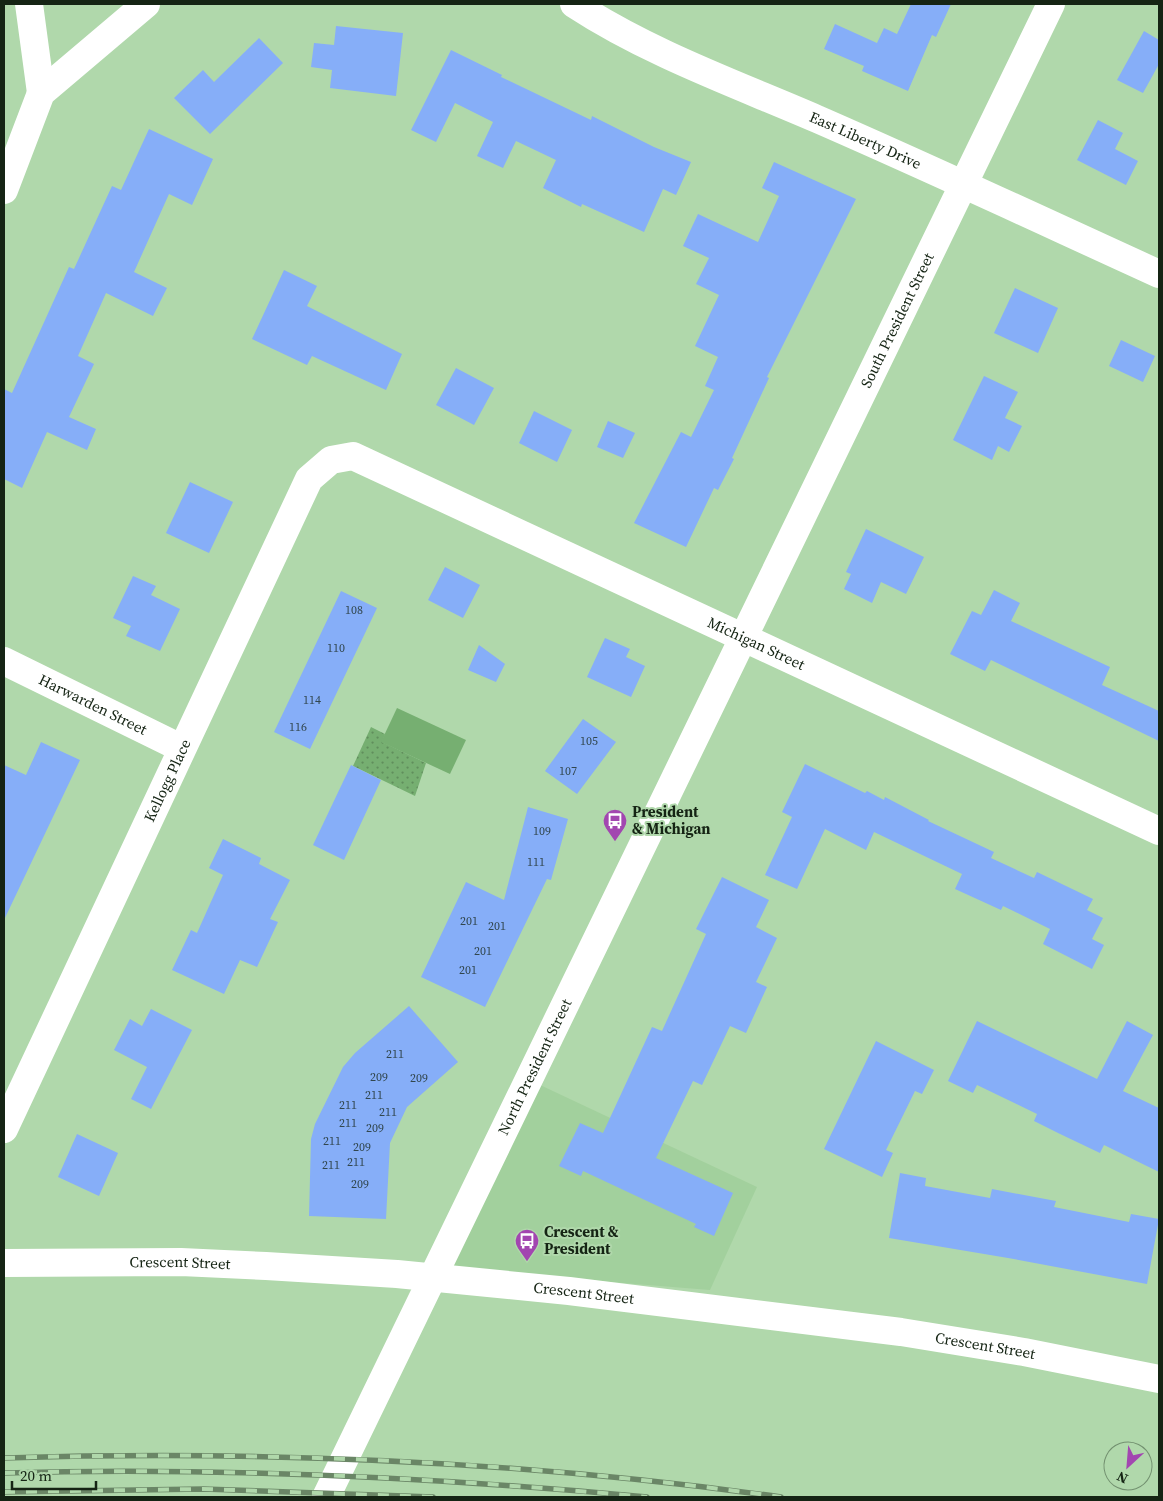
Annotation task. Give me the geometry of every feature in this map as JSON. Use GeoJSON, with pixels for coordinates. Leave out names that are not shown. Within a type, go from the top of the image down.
{"type":"FeatureCollection","features":[{"type":"Feature","properties":{"kind":"street"},"geometry":{"type":"LineString","coordinates":[[4,190],[41,93],[29,4]]}},
{"type":"Feature","properties":{"kind":"street"},"geometry":{"type":"LineString","coordinates":[[41,93],[146,4]]}},
{"type":"Feature","properties":{"kind":"street","name":"East Liberty Drive"},"geometry":{"type":"LineString","coordinates":[[574,4],[604,24],[664,52],[1159,274]]}},
{"type":"Feature","properties":{"kind":"street","name":"South President Street"},"geometry":{"type":"LineString","coordinates":[[743,639],[1051,4]]}},
{"type":"Feature","properties":{"kind":"street","name":"Michigan Street"},"geometry":{"type":"LineString","coordinates":[[353,456],[1159,831]]}},
{"type":"Feature","properties":{"kind":"street","name":"Kellogg Place"},"geometry":{"type":"LineString","coordinates":[[4,1129],[181,748],[310,479],[331,460],[353,456]]}},
{"type":"Feature","properties":{"kind":"street","name":"North President Street"},"geometry":{"type":"LineString","coordinates":[[326,1497],[743,639]]}},
{"type":"Feature","properties":{"kind":"street","name":"Harwarden Street"},"geometry":{"type":"LineString","coordinates":[[4,661],[181,748]]}},
{"type":"Feature","properties":{"kind":"street","name":"Crescent Street"},"geometry":{"type":"LineString","coordinates":[[4,1263],[181,1262],[369,1272],[433,1278],[655,1301],[873,1328],[1024,1352],[1159,1378]]}},
{"type":"Feature","properties":{"kind":"shaded area"},"geometry":{"type":"Polygon","coordinates":[[[397,708],[466,740],[450,774],[381,742],[397,708]]]}},
{"type":"Feature","properties":{"kind":"shaded area"},"geometry":{"type":"Polygon","coordinates":[[[371,727],[385,734],[382,742],[426,763],[415,796],[353,766],[371,727]]]}},
{"type":"Feature","properties":{"kind":"shaded area"},"geometry":{"type":"Polygon","coordinates":[[[538,1084],[757,1187],[710,1290],[450,1269],[538,1084]]]}},
{"type":"Feature","properties":{"kind":"building"},"geometry":{"type":"Polygon","coordinates":[[[911,4],[951,4],[936,37],[932,35],[908,91],[862,71],[864,66],[824,49],[835,24],[877,43],[884,28],[897,34],[911,4]]]}},
{"type":"Feature","properties":{"kind":"building"},"geometry":{"type":"Polygon","coordinates":[[[336,26],[403,33],[396,96],[330,88],[332,70],[311,67],[314,43],[334,45],[336,26]]]}},
{"type":"Feature","properties":{"kind":"building"},"geometry":{"type":"Polygon","coordinates":[[[1144,31],[1159,40],[1159,64],[1143,93],[1117,80],[1144,31]]]}},
{"type":"Feature","properties":{"kind":"building"},"geometry":{"type":"Polygon","coordinates":[[[259,38],[283,63],[210,134],[174,98],[203,70],[214,82],[259,38]]]}},
{"type":"Feature","properties":{"kind":"building"},"geometry":{"type":"Polygon","coordinates":[[[451,50],[502,75],[501,77],[591,120],[592,116],[654,147],[691,162],[676,195],[663,189],[644,232],[582,204],[581,207],[543,188],[556,160],[516,141],[503,168],[477,156],[493,122],[455,103],[436,142],[411,130],[451,50]]]}},
{"type":"Feature","properties":{"kind":"building"},"geometry":{"type":"Polygon","coordinates":[[[1098,120],[1123,133],[1115,149],[1138,161],[1126,185],[1077,160],[1098,120]]]}},
{"type":"Feature","properties":{"kind":"building"},"geometry":{"type":"Polygon","coordinates":[[[149,129],[213,159],[192,205],[169,194],[134,272],[167,288],[153,316],[106,293],[78,356],[94,364],[69,417],[96,429],[87,450],[47,432],[22,488],[4,479],[4,389],[12,393],[69,267],[74,269],[112,186],[121,190],[149,129]]]}},
{"type":"Feature","properties":{"kind":"building"},"geometry":{"type":"Polygon","coordinates":[[[774,162],[856,199],[767,377],[769,378],[732,458],[734,459],[718,490],[714,488],[686,547],[634,523],[681,432],[691,437],[714,390],[705,386],[718,357],[695,346],[719,295],[696,284],[709,258],[683,246],[698,214],[758,242],[779,196],[762,188],[774,162]]]}},
{"type":"Feature","properties":{"kind":"building"},"geometry":{"type":"Polygon","coordinates":[[[284,270],[317,286],[307,306],[402,354],[386,390],[312,356],[307,365],[252,339],[284,270]]]}},
{"type":"Feature","properties":{"kind":"building"},"geometry":{"type":"Polygon","coordinates":[[[1015,288],[1058,308],[1038,353],[994,333],[1015,288]]]}},
{"type":"Feature","properties":{"kind":"building"},"geometry":{"type":"Polygon","coordinates":[[[1121,340],[1155,356],[1143,382],[1109,366],[1121,340]]]}},
{"type":"Feature","properties":{"kind":"building"},"geometry":{"type":"Polygon","coordinates":[[[456,368],[494,388],[474,425],[436,405],[456,368]]]}},
{"type":"Feature","properties":{"kind":"building"},"geometry":{"type":"Polygon","coordinates":[[[984,376],[1018,392],[1005,418],[1022,426],[1009,452],[998,446],[992,460],[953,440],[984,376]]]}},
{"type":"Feature","properties":{"kind":"building"},"geometry":{"type":"Polygon","coordinates":[[[534,411],[572,430],[557,462],[519,443],[534,411]]]}},
{"type":"Feature","properties":{"kind":"building"},"geometry":{"type":"Polygon","coordinates":[[[608,421],[635,433],[623,458],[597,447],[608,421]]]}},
{"type":"Feature","properties":{"kind":"building"},"geometry":{"type":"Polygon","coordinates":[[[190,482],[233,502],[209,553],[166,533],[190,482]]]}},
{"type":"Feature","properties":{"kind":"building"},"geometry":{"type":"Polygon","coordinates":[[[866,529],[924,557],[906,594],[881,582],[872,603],[844,589],[851,574],[846,572],[866,529]]]}},
{"type":"Feature","properties":{"kind":"building"},"geometry":{"type":"Polygon","coordinates":[[[445,567],[480,585],[463,618],[428,600],[445,567]]]}},
{"type":"Feature","properties":{"kind":"building"},"geometry":{"type":"Polygon","coordinates":[[[133,576],[156,586],[151,595],[180,609],[160,651],[126,636],[131,626],[113,618],[133,576]]]}},
{"type":"Feature","properties":{"kind":"building"},"geometry":{"type":"Polygon","coordinates":[[[994,590],[1020,603],[1011,621],[1110,667],[1102,685],[1159,711],[1159,741],[991,660],[985,671],[950,654],[972,611],[981,615],[994,590]]]}},
{"type":"Feature","properties":{"kind":"building"},"geometry":{"type":"Polygon","coordinates":[[[341,591],[377,608],[310,749],[274,732],[341,591]]]}},
{"type":"Feature","properties":{"kind":"building"},"geometry":{"type":"Polygon","coordinates":[[[605,638],[630,649],[626,657],[645,666],[631,697],[587,677],[605,638]]]}},
{"type":"Feature","properties":{"kind":"building"},"geometry":{"type":"Polygon","coordinates":[[[479,645],[505,664],[496,682],[468,670],[479,645]]]}},
{"type":"Feature","properties":{"kind":"building"},"geometry":{"type":"Polygon","coordinates":[[[583,719],[616,742],[577,794],[545,771],[583,719]]]}},
{"type":"Feature","properties":{"kind":"building"},"geometry":{"type":"Polygon","coordinates":[[[41,742],[80,760],[4,920],[4,765],[26,775],[41,742]]]}},
{"type":"Feature","properties":{"kind":"building"},"geometry":{"type":"Polygon","coordinates":[[[805,764],[865,793],[867,791],[884,800],[885,797],[928,821],[994,852],[991,858],[1034,878],[1037,872],[1093,899],[1087,910],[1103,918],[1092,939],[1104,945],[1092,969],[1043,944],[1050,929],[1003,906],[1001,910],[955,889],[962,874],[874,832],[866,850],[825,829],[797,889],[765,875],[792,817],[782,812],[805,764]]]}},
{"type":"Feature","properties":{"kind":"building"},"geometry":{"type":"Polygon","coordinates":[[[351,765],[381,780],[344,860],[313,845],[351,765]]]}},
{"type":"Feature","properties":{"kind":"building"},"geometry":{"type":"Polygon","coordinates":[[[528,807],[568,819],[551,880],[547,879],[485,1007],[421,977],[466,882],[504,900],[528,807]]]}},
{"type":"Feature","properties":{"kind":"building"},"geometry":{"type":"Polygon","coordinates":[[[223,839],[261,858],[259,864],[290,880],[270,919],[278,922],[257,967],[240,960],[224,994],[172,970],[191,930],[197,933],[223,875],[209,868],[223,839]]]}},
{"type":"Feature","properties":{"kind":"building"},"geometry":{"type":"Polygon","coordinates":[[[722,877],[769,900],[756,927],[777,938],[756,982],[767,987],[746,1033],[730,1026],[702,1085],[693,1081],[656,1158],[733,1193],[714,1236],[694,1227],[696,1224],[583,1171],[581,1176],[559,1166],[580,1123],[603,1133],[652,1027],[662,1031],[706,934],[696,929],[722,877]]]}},
{"type":"Feature","properties":{"kind":"building"},"geometry":{"type":"Polygon","coordinates":[[[409,1006],[458,1062],[407,1107],[390,1143],[386,1219],[309,1216],[311,1139],[315,1124],[343,1067],[355,1053],[409,1006]]]}},
{"type":"Feature","properties":{"kind":"building"},"geometry":{"type":"Polygon","coordinates":[[[151,1009],[192,1030],[151,1109],[131,1099],[147,1067],[114,1050],[130,1019],[142,1026],[151,1009]]]}},
{"type":"Feature","properties":{"kind":"building"},"geometry":{"type":"Polygon","coordinates":[[[977,1021],[1097,1079],[1127,1021],[1153,1035],[1123,1091],[1159,1108],[1159,1172],[1104,1145],[1100,1153],[1058,1133],[1034,1121],[1037,1114],[977,1085],[973,1093],[948,1081],[977,1021]]]}},
{"type":"Feature","properties":{"kind":"building"},"geometry":{"type":"Polygon","coordinates":[[[876,1041],[934,1070],[922,1094],[915,1091],[886,1150],[893,1153],[882,1177],[824,1149],[876,1041]]]}},
{"type":"Feature","properties":{"kind":"building"},"geometry":{"type":"Polygon","coordinates":[[[77,1134],[118,1153],[99,1196],[58,1177],[77,1134]]]}},
{"type":"Feature","properties":{"kind":"building"},"geometry":{"type":"Polygon","coordinates":[[[900,1173],[926,1178],[925,1186],[990,1198],[992,1189],[1056,1201],[1054,1207],[1129,1222],[1131,1214],[1159,1219],[1147,1284],[889,1238],[900,1173]]]}},
{"type":"Feature","properties":{"kind":"railway"},"geometry":{"type":"LineString","coordinates":[[4,1458],[199,1456],[393,1461],[587,1475],[781,1497]]}},
{"type":"Feature","properties":{"kind":"railway"},"geometry":{"type":"LineString","coordinates":[[4,1473],[166,1471],[326,1475],[486,1484],[647,1497]]}},
{"type":"Feature","properties":{"kind":"railway"},"geometry":{"type":"LineString","coordinates":[[4,1492],[203,1489],[433,1497]]}},
{"type":"Feature","properties":{"kind":"place","name":"President & Michigan"},"geometry":{"type":"Point","coordinates":[615,842]}},
{"type":"Feature","properties":{"kind":"place","name":"Crescent & President"},"geometry":{"type":"Point","coordinates":[527,1262]}}]}
